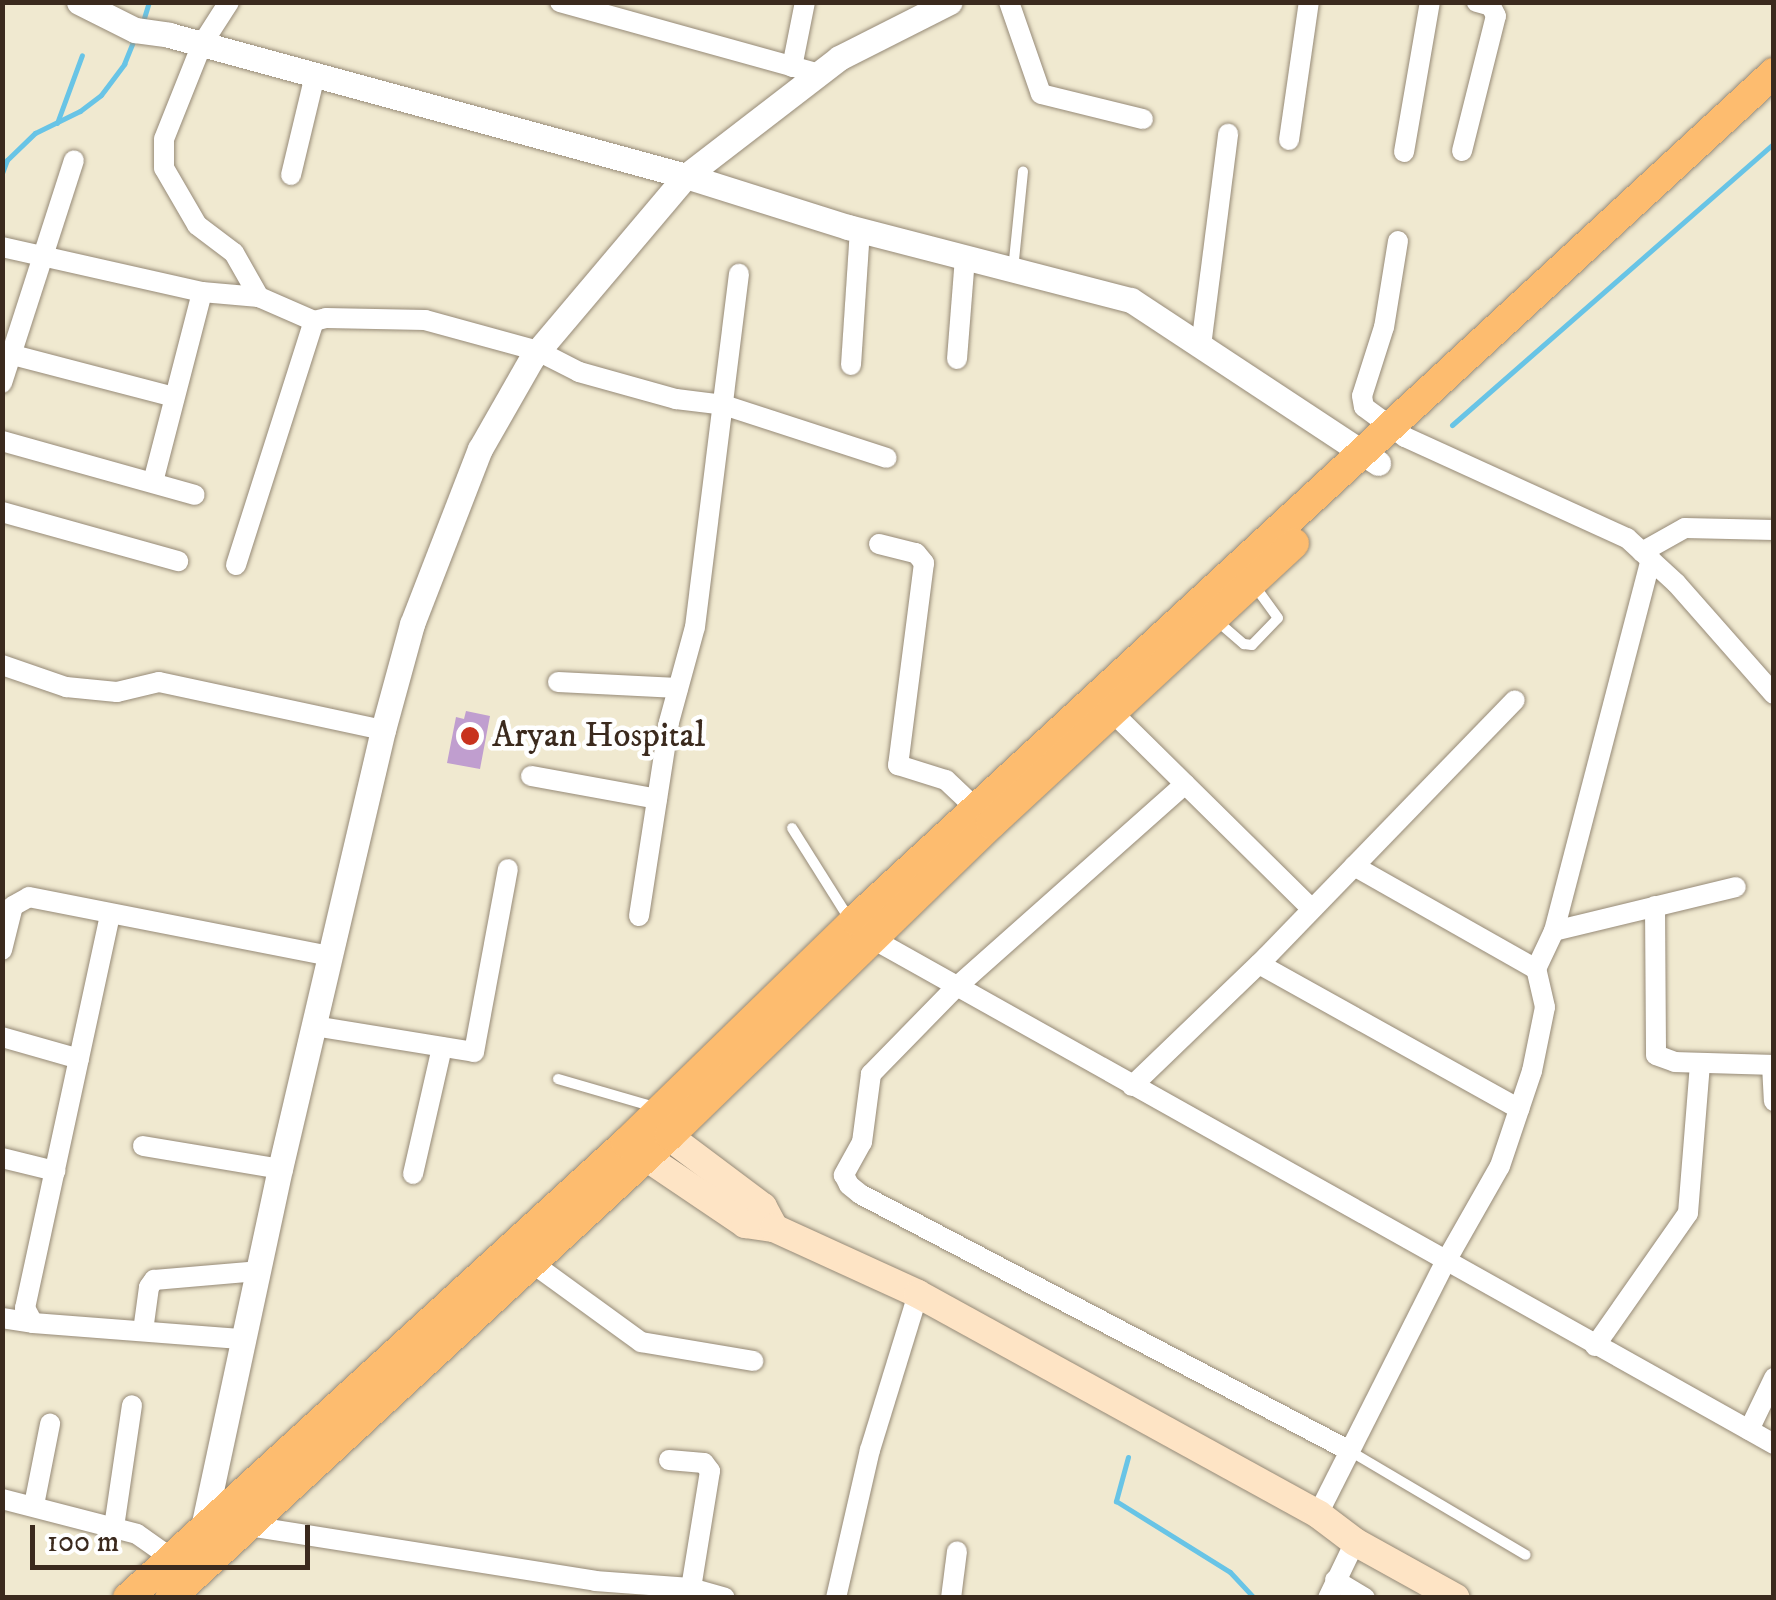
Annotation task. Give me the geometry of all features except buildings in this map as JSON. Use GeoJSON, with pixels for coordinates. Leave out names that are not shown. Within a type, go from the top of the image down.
{"type":"FeatureCollection","features":[{"type":"Feature","properties":{"kind":"main road"},"geometry":{"type":"LineString","coordinates":[[170,1598],[209,1527],[635,1151],[660,1122],[1371,458],[1774,73]]}},
{"type":"Feature","properties":{"kind":"main road"},"geometry":{"type":"LineString","coordinates":[[1397,433],[1774,99]]}},
{"type":"Feature","properties":{"kind":"main road"},"geometry":{"type":"LineString","coordinates":[[660,1122],[763,1208],[774,1228]]}},
{"type":"Feature","properties":{"kind":"main road"},"geometry":{"type":"LineString","coordinates":[[635,1151],[745,1224],[774,1228],[918,1294],[1318,1514],[1354,1542],[1456,1598]]}},
{"type":"Feature","properties":{"kind":"main road"},"geometry":{"type":"LineString","coordinates":[[129,1597],[189,1569],[249,1526],[522,1254]]}},
{"type":"Feature","properties":{"kind":"street"},"geometry":{"type":"LineString","coordinates":[[79,2],[135,30],[202,44],[686,176],[860,230],[1131,300],[1371,458]]}},
{"type":"Feature","properties":{"kind":"street"},"geometry":{"type":"LineString","coordinates":[[229,2],[202,44],[164,139],[164,168],[197,225],[234,253],[258,296]]}},
{"type":"Feature","properties":{"kind":"street"},"geometry":{"type":"LineString","coordinates":[[560,2],[819,74]]}},
{"type":"Feature","properties":{"kind":"street"},"geometry":{"type":"LineString","coordinates":[[792,67],[805,2]]}},
{"type":"Feature","properties":{"kind":"street"},"geometry":{"type":"LineString","coordinates":[[725,1598],[691,1588],[596,1580],[249,1526],[209,1527],[243,1339],[280,1169],[383,730],[412,624],[480,449],[538,351],[686,176],[838,58],[950,2]]}},
{"type":"Feature","properties":{"kind":"street"},"geometry":{"type":"LineString","coordinates":[[1009,2],[1041,94],[1144,119]]}},
{"type":"Feature","properties":{"kind":"street"},"geometry":{"type":"LineString","coordinates":[[1289,140],[1308,2]]}},
{"type":"Feature","properties":{"kind":"street"},"geometry":{"type":"LineString","coordinates":[[1404,152],[1430,2]]}},
{"type":"Feature","properties":{"kind":"street"},"geometry":{"type":"LineString","coordinates":[[1462,151],[1496,16],[1491,6],[1476,2]]}},
{"type":"Feature","properties":{"kind":"street"},"geometry":{"type":"LineString","coordinates":[[291,175],[314,75]]}},
{"type":"Feature","properties":{"kind":"street"},"geometry":{"type":"LineString","coordinates":[[1201,346],[1228,134]]}},
{"type":"Feature","properties":{"kind":"street"},"geometry":{"type":"LineString","coordinates":[[2,383],[74,160]]}},
{"type":"Feature","properties":{"kind":"street"},"geometry":{"type":"LineString","coordinates":[[851,364],[860,230]]}},
{"type":"Feature","properties":{"kind":"street"},"geometry":{"type":"LineString","coordinates":[[1398,241],[1384,327],[1361,402],[1397,433],[1627,538],[1774,694]]}},
{"type":"Feature","properties":{"kind":"street"},"geometry":{"type":"LineString","coordinates":[[2,247],[202,292],[258,296],[314,321],[426,320],[538,351],[579,372],[676,399],[724,406],[887,458]]}},
{"type":"Feature","properties":{"kind":"street"},"geometry":{"type":"LineString","coordinates":[[957,359],[965,257]]}},
{"type":"Feature","properties":{"kind":"street"},"geometry":{"type":"LineString","coordinates":[[638,916],[678,688],[695,627],[739,274]]}},
{"type":"Feature","properties":{"kind":"street"},"geometry":{"type":"LineString","coordinates":[[153,482],[202,292]]}},
{"type":"Feature","properties":{"kind":"street"},"geometry":{"type":"LineString","coordinates":[[236,564],[314,321]]}},
{"type":"Feature","properties":{"kind":"street"},"geometry":{"type":"LineString","coordinates":[[12,354],[174,397]]}},
{"type":"Feature","properties":{"kind":"street"},"geometry":{"type":"LineString","coordinates":[[2,441],[195,495]]}},
{"type":"Feature","properties":{"kind":"street"},"geometry":{"type":"LineString","coordinates":[[2,512],[178,561]]}},
{"type":"Feature","properties":{"kind":"street"},"geometry":{"type":"LineString","coordinates":[[1318,1514],[1446,1261],[1500,1166],[1545,1007],[1536,969],[1554,931],[1646,556],[1684,528],[1774,530]]}},
{"type":"Feature","properties":{"kind":"street"},"geometry":{"type":"LineString","coordinates":[[879,544],[916,553],[924,563],[898,765],[946,780],[984,816]]}},
{"type":"Feature","properties":{"kind":"street"},"geometry":{"type":"LineString","coordinates":[[2,665],[66,686],[117,692],[159,682],[383,730]]}},
{"type":"Feature","properties":{"kind":"street"},"geometry":{"type":"LineString","coordinates":[[558,682],[678,688]]}},
{"type":"Feature","properties":{"kind":"street"},"geometry":{"type":"LineString","coordinates":[[1132,1086],[1259,964],[1515,700]]}},
{"type":"Feature","properties":{"kind":"street"},"geometry":{"type":"LineString","coordinates":[[1106,706],[1312,909]]}},
{"type":"Feature","properties":{"kind":"street"},"geometry":{"type":"LineString","coordinates":[[531,776],[657,799]]}},
{"type":"Feature","properties":{"kind":"street"},"geometry":{"type":"LineString","coordinates":[[1185,784],[956,987],[870,1074],[862,1142],[844,1174],[849,1186],[1350,1451]]}},
{"type":"Feature","properties":{"kind":"street"},"geometry":{"type":"LineString","coordinates":[[1354,866],[1536,969]]}},
{"type":"Feature","properties":{"kind":"street"},"geometry":{"type":"LineString","coordinates":[[314,1026],[474,1052],[508,869]]}},
{"type":"Feature","properties":{"kind":"street"},"geometry":{"type":"LineString","coordinates":[[1554,931],[1736,887]]}},
{"type":"Feature","properties":{"kind":"street"},"geometry":{"type":"LineString","coordinates":[[2,950],[18,900],[29,897],[330,956]]}},
{"type":"Feature","properties":{"kind":"street"},"geometry":{"type":"LineString","coordinates":[[1655,906],[1656,1056],[1700,1063],[1773,1064],[1774,1100]]}},
{"type":"Feature","properties":{"kind":"street"},"geometry":{"type":"LineString","coordinates":[[33,1322],[25,1308],[110,915]]}},
{"type":"Feature","properties":{"kind":"street"},"geometry":{"type":"LineString","coordinates":[[862,932],[1774,1444]]}},
{"type":"Feature","properties":{"kind":"street"},"geometry":{"type":"LineString","coordinates":[[1259,964],[1519,1109]]}},
{"type":"Feature","properties":{"kind":"street"},"geometry":{"type":"LineString","coordinates":[[2,1038],[79,1059]]}},
{"type":"Feature","properties":{"kind":"street"},"geometry":{"type":"LineString","coordinates":[[413,1174],[442,1047]]}},
{"type":"Feature","properties":{"kind":"street"},"geometry":{"type":"LineString","coordinates":[[1596,1346],[1688,1213],[1700,1063]]}},
{"type":"Feature","properties":{"kind":"street"},"geometry":{"type":"LineString","coordinates":[[143,1146],[280,1169]]}},
{"type":"Feature","properties":{"kind":"street"},"geometry":{"type":"LineString","coordinates":[[2,1158],[55,1171]]}},
{"type":"Feature","properties":{"kind":"street"},"geometry":{"type":"LineString","coordinates":[[522,1254],[640,1342],[753,1361]]}},
{"type":"Feature","properties":{"kind":"street"},"geometry":{"type":"LineString","coordinates":[[143,1331],[149,1287],[154,1280],[258,1272]]}},
{"type":"Feature","properties":{"kind":"street"},"geometry":{"type":"LineString","coordinates":[[836,1598],[870,1450],[918,1294]]}},
{"type":"Feature","properties":{"kind":"street"},"geometry":{"type":"LineString","coordinates":[[2,1318],[243,1339]]}},
{"type":"Feature","properties":{"kind":"street"},"geometry":{"type":"LineString","coordinates":[[1749,1430],[1774,1378]]}},
{"type":"Feature","properties":{"kind":"street"},"geometry":{"type":"LineString","coordinates":[[114,1527],[132,1405]]}},
{"type":"Feature","properties":{"kind":"street"},"geometry":{"type":"LineString","coordinates":[[34,1505],[50,1424]]}},
{"type":"Feature","properties":{"kind":"street"},"geometry":{"type":"LineString","coordinates":[[669,1460],[704,1464],[710,1471],[691,1588]]}},
{"type":"Feature","properties":{"kind":"street"},"geometry":{"type":"LineString","coordinates":[[2,1499],[137,1534],[189,1569]]}},
{"type":"Feature","properties":{"kind":"street"},"geometry":{"type":"LineString","coordinates":[[1354,1542],[1332,1589],[1365,1598]]}},
{"type":"Feature","properties":{"kind":"street"},"geometry":{"type":"LineString","coordinates":[[952,1598],[956,1551]]}},
{"type":"Feature","properties":{"kind":"lane"},"geometry":{"type":"LineString","coordinates":[[1013,270],[1022,172]]}},
{"type":"Feature","properties":{"kind":"lane"},"geometry":{"type":"LineString","coordinates":[[1207,611],[1248,646],[1278,622],[1277,613],[1245,575]]}},
{"type":"Feature","properties":{"kind":"lane"},"geometry":{"type":"LineString","coordinates":[[792,828],[862,932]]}},
{"type":"Feature","properties":{"kind":"lane"},"geometry":{"type":"LineString","coordinates":[[558,1079],[660,1122]]}},
{"type":"Feature","properties":{"kind":"lane"},"geometry":{"type":"LineString","coordinates":[[1350,1451],[1526,1555]]}},
{"type":"Feature","properties":{"kind":"waterway"},"geometry":{"type":"LineString","coordinates":[[144,18],[149,2]]}},
{"type":"Feature","properties":{"kind":"waterway"},"geometry":{"type":"LineString","coordinates":[[2,173],[7,160],[35,133],[80,111],[101,95],[124,64],[133,42]]}},
{"type":"Feature","properties":{"kind":"waterway"},"geometry":{"type":"LineString","coordinates":[[57,123],[82,55]]}},
{"type":"Feature","properties":{"kind":"waterway"},"geometry":{"type":"LineString","coordinates":[[1452,425],[1774,143]]}},
{"type":"Feature","properties":{"kind":"waterway"},"geometry":{"type":"LineString","coordinates":[[1128,1457],[1116,1501],[1230,1572],[1254,1598]]}},
{"type":"Feature","properties":{"kind":"place","name":"Aryan Hospital"},"geometry":{"type":"Point","coordinates":[470,736]}}]}
